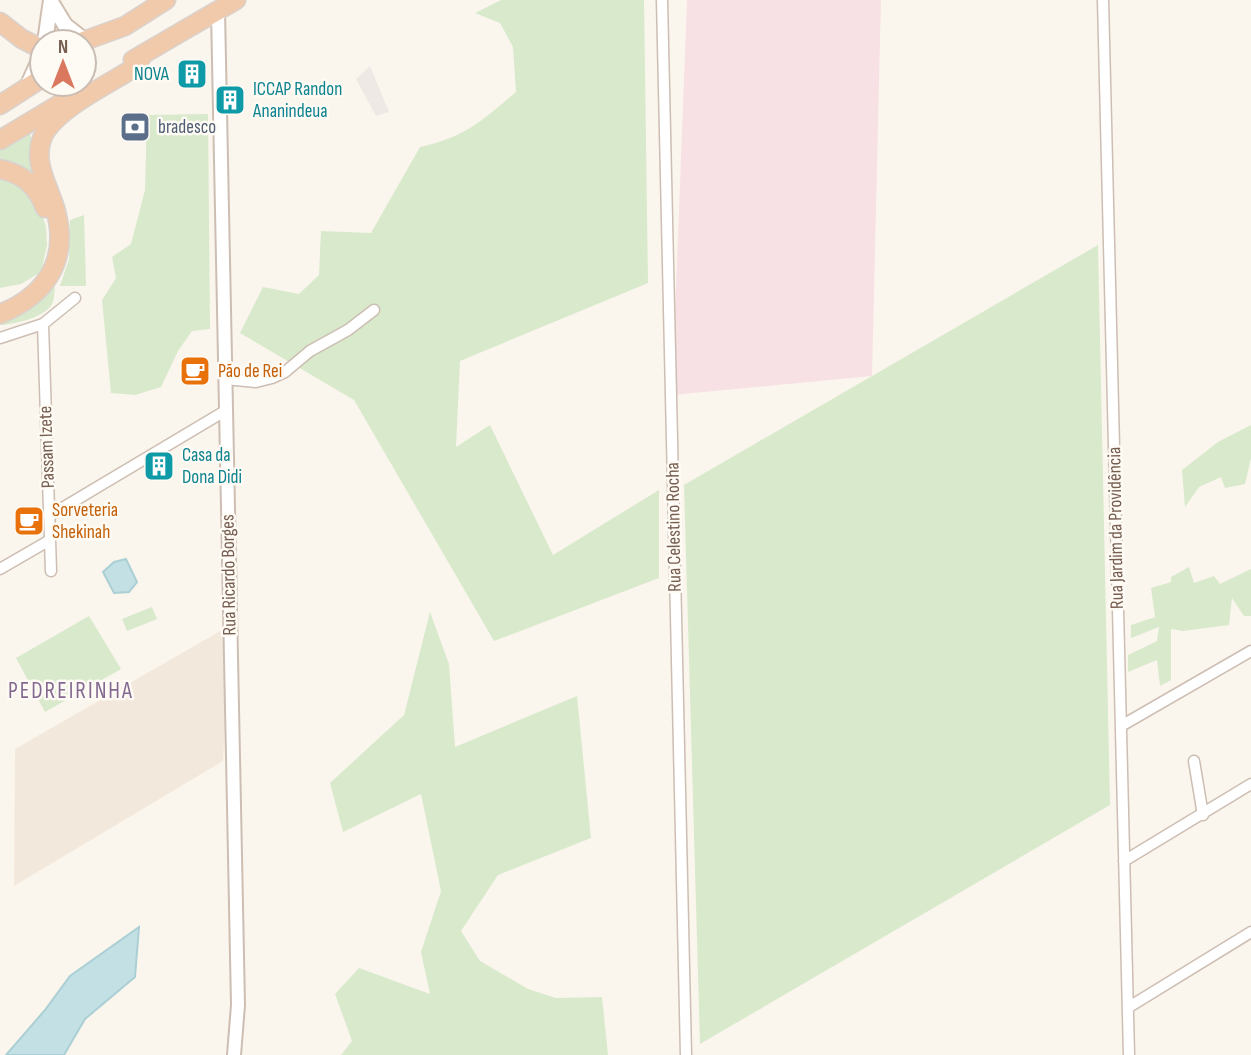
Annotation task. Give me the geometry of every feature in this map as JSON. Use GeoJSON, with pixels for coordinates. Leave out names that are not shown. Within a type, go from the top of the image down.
{"type":"FeatureCollection","features":[{"type":"Feature","properties":{"kind":"highway"},"geometry":{"type":"LineString","coordinates":[[98,38],[125,26],[166,0]]}},
{"type":"Feature","properties":{"kind":"highway"},"geometry":{"type":"LineString","coordinates":[[0,140],[236,0]]}},
{"type":"Feature","properties":{"kind":"highway"},"geometry":{"type":"LineString","coordinates":[[0,22],[28,43]]}},
{"type":"Feature","properties":{"kind":"highway"},"geometry":{"type":"LineString","coordinates":[[0,314],[36,293],[57,261],[59,221],[39,161],[40,146],[45,133],[64,113],[137,66],[143,54]]}},
{"type":"Feature","properties":{"kind":"highway"},"geometry":{"type":"LineString","coordinates":[[0,105],[28,87]]}},
{"type":"Feature","properties":{"kind":"highway"},"geometry":{"type":"LineString","coordinates":[[0,169],[24,178],[37,189],[48,216],[50,247],[41,272],[35,279],[19,293],[0,300]]}},
{"type":"Feature","properties":{"kind":"main road"},"geometry":{"type":"LineString","coordinates":[[47,28],[51,1]]}},
{"type":"Feature","properties":{"kind":"main road"},"geometry":{"type":"LineString","coordinates":[[51,1],[67,28]]}},
{"type":"Feature","properties":{"kind":"street","name":"Rua Celestino Rocha"},"geometry":{"type":"LineString","coordinates":[[662,0],[686,1055]]}},
{"type":"Feature","properties":{"kind":"street","name":"Rua Jardim da Providência"},"geometry":{"type":"LineString","coordinates":[[1103,0],[1129,1055]]}},
{"type":"Feature","properties":{"kind":"street","name":"Rua Ricardo Borges"},"geometry":{"type":"LineString","coordinates":[[218,11],[238,1005],[234,1055]]}},
{"type":"Feature","properties":{"kind":"street"},"geometry":{"type":"LineString","coordinates":[[0,338],[43,324],[75,298]]}},
{"type":"Feature","properties":{"kind":"street"},"geometry":{"type":"LineString","coordinates":[[225,379],[256,382],[285,372],[310,351],[348,330],[374,310]]}},
{"type":"Feature","properties":{"kind":"street","name":"Passam Izete"},"geometry":{"type":"LineString","coordinates":[[43,324],[51,570]]}},
{"type":"Feature","properties":{"kind":"street"},"geometry":{"type":"LineString","coordinates":[[49,516],[225,411]]}},
{"type":"Feature","properties":{"kind":"street"},"geometry":{"type":"LineString","coordinates":[[0,569],[50,540]]}},
{"type":"Feature","properties":{"kind":"street"},"geometry":{"type":"LineString","coordinates":[[1121,726],[1251,651]]}},
{"type":"Feature","properties":{"kind":"street"},"geometry":{"type":"LineString","coordinates":[[1194,761],[1203,814]]}},
{"type":"Feature","properties":{"kind":"street"},"geometry":{"type":"LineString","coordinates":[[1124,861],[1251,784]]}},
{"type":"Feature","properties":{"kind":"street"},"geometry":{"type":"LineString","coordinates":[[1129,1007],[1251,932]]}},
{"type":"Feature","properties":{"kind":"shaded area"},"geometry":{"type":"Polygon","coordinates":[[[687,0],[881,0],[872,376],[672,395],[687,0]]]}},
{"type":"Feature","properties":{"kind":"shaded area"},"geometry":{"type":"Polygon","coordinates":[[[370,66],[389,112],[376,116],[356,79],[370,66]]]}},
{"type":"Feature","properties":{"kind":"shaded area"},"geometry":{"type":"Polygon","coordinates":[[[222,630],[226,701],[223,761],[14,886],[15,749],[222,630]]]}},
{"type":"Feature","properties":{"kind":"green space"},"geometry":{"type":"Polygon","coordinates":[[[501,0],[644,0],[648,283],[460,361],[456,447],[490,425],[553,555],[659,490],[659,578],[494,641],[354,400],[240,333],[263,287],[299,294],[319,275],[321,231],[371,233],[420,147],[461,133],[482,120],[516,92],[513,47],[500,23],[475,13],[501,0]]]}},
{"type":"Feature","properties":{"kind":"green space"},"geometry":{"type":"Polygon","coordinates":[[[208,114],[210,329],[192,331],[178,351],[161,387],[135,395],[111,393],[102,300],[116,278],[112,257],[131,244],[145,190],[147,115],[208,114]]]}},
{"type":"Feature","properties":{"kind":"green space"},"geometry":{"type":"Polygon","coordinates":[[[30,130],[40,189],[0,166],[0,148],[30,130]]]}},
{"type":"Feature","properties":{"kind":"green space"},"geometry":{"type":"Polygon","coordinates":[[[0,174],[22,184],[39,208],[46,226],[47,245],[41,272],[21,284],[0,288],[0,174]]]}},
{"type":"Feature","properties":{"kind":"green space"},"geometry":{"type":"Polygon","coordinates":[[[84,215],[86,286],[60,286],[69,259],[70,220],[84,215]]]}},
{"type":"Feature","properties":{"kind":"green space"},"geometry":{"type":"Polygon","coordinates":[[[1098,245],[1110,805],[700,1044],[684,485],[1098,245]]]}},
{"type":"Feature","properties":{"kind":"green space"},"geometry":{"type":"Polygon","coordinates":[[[55,287],[53,302],[43,313],[21,322],[0,325],[0,317],[48,288],[55,287]]]}},
{"type":"Feature","properties":{"kind":"green space"},"geometry":{"type":"Polygon","coordinates":[[[1251,425],[1251,458],[1245,484],[1225,488],[1221,477],[1199,487],[1185,507],[1182,470],[1218,442],[1251,425]]]}},
{"type":"Feature","properties":{"kind":"green space"},"geometry":{"type":"Polygon","coordinates":[[[1189,567],[1194,583],[1214,576],[1220,584],[1251,569],[1251,616],[1244,616],[1232,598],[1229,625],[1183,631],[1171,629],[1171,680],[1160,686],[1157,660],[1128,672],[1128,655],[1157,641],[1159,627],[1131,638],[1131,625],[1155,617],[1151,588],[1171,582],[1171,577],[1189,567]]]}},
{"type":"Feature","properties":{"kind":"green space"},"geometry":{"type":"Polygon","coordinates":[[[152,607],[157,619],[127,631],[122,619],[152,607]]]}},
{"type":"Feature","properties":{"kind":"green space"},"geometry":{"type":"Polygon","coordinates":[[[430,612],[449,664],[455,747],[577,696],[591,838],[498,875],[461,931],[480,961],[528,989],[556,998],[602,997],[608,1055],[341,1055],[352,1041],[335,994],[359,968],[430,994],[421,952],[441,891],[421,794],[343,832],[330,783],[404,715],[430,612]]]}},
{"type":"Feature","properties":{"kind":"green space"},"geometry":{"type":"Polygon","coordinates":[[[89,616],[121,669],[45,712],[16,658],[89,616]]]}},
{"type":"Feature","properties":{"kind":"water"},"geometry":{"type":"Polygon","coordinates":[[[126,559],[137,582],[129,592],[114,593],[103,572],[114,562],[126,559]]]}},
{"type":"Feature","properties":{"kind":"water"},"geometry":{"type":"Polygon","coordinates":[[[139,927],[135,977],[85,1019],[64,1055],[6,1055],[70,976],[139,927]]]}},
{"type":"Feature","properties":{"kind":"place","name":"NOVA"},"geometry":{"type":"Point","coordinates":[192,74]}},
{"type":"Feature","properties":{"kind":"place","name":"ICCAP Randon Ananindeua"},"geometry":{"type":"Point","coordinates":[230,100]}},
{"type":"Feature","properties":{"kind":"place","name":"bradesco"},"geometry":{"type":"Point","coordinates":[135,127]}},
{"type":"Feature","properties":{"kind":"place","name":"Pão de Rei"},"geometry":{"type":"Point","coordinates":[195,371]}},
{"type":"Feature","properties":{"kind":"place","name":"Casa da Dona Didi"},"geometry":{"type":"Point","coordinates":[159,466]}},
{"type":"Feature","properties":{"kind":"place","name":"Sorveteria Shekinah"},"geometry":{"type":"Point","coordinates":[29,521]}},
{"type":"Feature","properties":{"kind":"district","name":"PEDREIRINHA"},"geometry":{"type":"Point","coordinates":[71,691]}}]}
